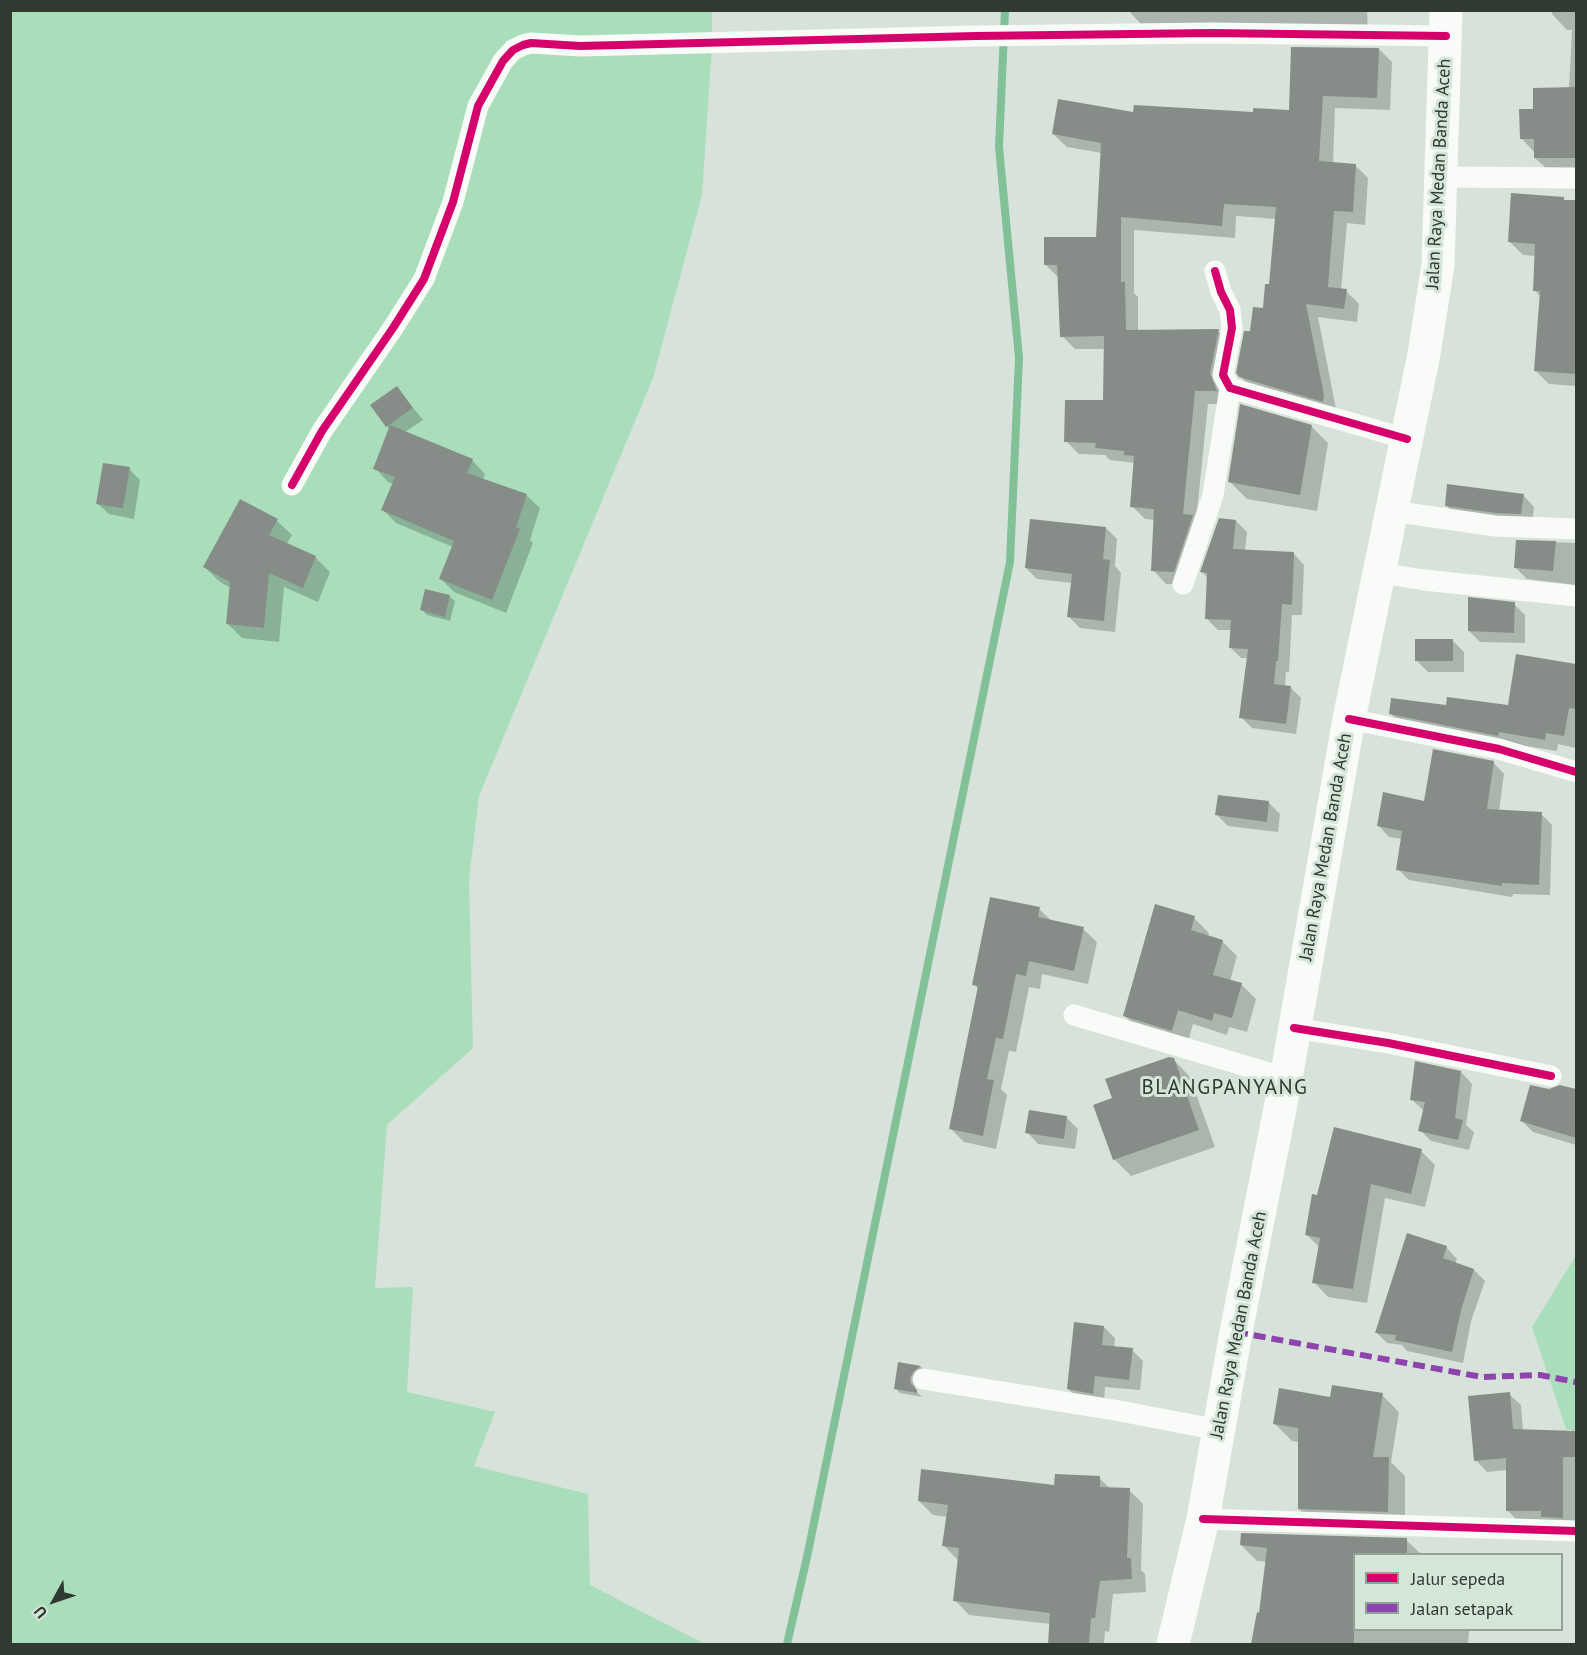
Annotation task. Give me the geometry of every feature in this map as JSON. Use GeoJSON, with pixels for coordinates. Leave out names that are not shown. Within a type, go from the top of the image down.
{"type":"FeatureCollection","features":[{"type":"Feature","properties":{"kind":"highway","name":"Jalan Raya Medan Banda Aceh"},"geometry":{"type":"LineString","coordinates":[[1173,1644],[1203,1519],[1236,1332],[1286,1078],[1349,719],[1424,354],[1438,266],[1446,23]]}},
{"type":"Feature","properties":{"kind":"street"},"geometry":{"type":"LineString","coordinates":[[292,485],[322,431],[424,279],[453,202],[478,106],[503,61],[513,50],[531,43],[580,46],[976,36],[1323,33],[1446,23]]}},
{"type":"Feature","properties":{"kind":"street"},"geometry":{"type":"LineString","coordinates":[[1441,177],[1576,178]]}},
{"type":"Feature","properties":{"kind":"street"},"geometry":{"type":"LineString","coordinates":[[1183,584],[1213,495],[1230,388],[1223,375],[1232,328],[1230,310],[1221,292],[1215,271]]}},
{"type":"Feature","properties":{"kind":"street"},"geometry":{"type":"LineString","coordinates":[[1230,388],[1407,439]]}},
{"type":"Feature","properties":{"kind":"street"},"geometry":{"type":"LineString","coordinates":[[1392,511],[1495,526],[1576,529]]}},
{"type":"Feature","properties":{"kind":"street"},"geometry":{"type":"LineString","coordinates":[[1380,573],[1424,580],[1576,596]]}},
{"type":"Feature","properties":{"kind":"street"},"geometry":{"type":"LineString","coordinates":[[1349,719],[1499,749],[1576,772]]}},
{"type":"Feature","properties":{"kind":"street"},"geometry":{"type":"LineString","coordinates":[[1074,1015],[1286,1078]]}},
{"type":"Feature","properties":{"kind":"street"},"geometry":{"type":"LineString","coordinates":[[1294,1028],[1388,1042],[1551,1076]]}},
{"type":"Feature","properties":{"kind":"street"},"geometry":{"type":"LineString","coordinates":[[923,1379],[1120,1411],[1219,1430]]}},
{"type":"Feature","properties":{"kind":"street"},"geometry":{"type":"LineString","coordinates":[[1203,1519],[1576,1532]]}},
{"type":"Feature","properties":{"kind":"green space"},"geometry":{"type":"Polygon","coordinates":[[[11,11],[712,11],[712,45],[702,195],[653,378],[479,796],[469,880],[473,1048],[387,1125],[375,1288],[413,1287],[407,1392],[495,1412],[474,1466],[588,1494],[590,1585],[705,1644],[11,1644],[11,11]]]}},
{"type":"Feature","properties":{"kind":"green space"},"geometry":{"type":"Polygon","coordinates":[[[1576,1255],[1576,1431],[1566,1429],[1532,1327],[1576,1255]]]}},
{"type":"Feature","properties":{"kind":"building"},"geometry":{"type":"Polygon","coordinates":[[[1291,47],[1379,48],[1377,98],[1323,96],[1319,161],[1356,164],[1353,212],[1334,211],[1328,287],[1347,289],[1344,309],[1306,304],[1324,395],[1323,402],[1239,377],[1236,373],[1244,331],[1250,331],[1253,307],[1263,308],[1265,284],[1269,284],[1276,207],[1224,204],[1222,226],[1121,217],[1121,282],[1125,282],[1126,330],[1219,329],[1210,373],[1217,391],[1195,391],[1183,514],[1193,515],[1174,572],[1151,571],[1154,509],[1130,507],[1134,456],[1124,455],[1124,451],[1095,448],[1096,443],[1064,442],[1065,400],[1103,400],[1104,336],[1060,337],[1057,265],[1044,265],[1044,237],[1096,237],[1101,143],[1052,134],[1058,99],[1133,112],[1134,105],[1253,112],[1253,108],[1289,110],[1291,47]]]}},
{"type":"Feature","properties":{"kind":"building"},"geometry":{"type":"Polygon","coordinates":[[[1576,87],[1576,158],[1534,158],[1534,139],[1520,139],[1519,109],[1533,109],[1533,88],[1576,87]]]}},
{"type":"Feature","properties":{"kind":"building"},"geometry":{"type":"Polygon","coordinates":[[[1511,193],[1576,200],[1576,374],[1534,371],[1540,291],[1533,291],[1535,244],[1508,242],[1511,193]]]}},
{"type":"Feature","properties":{"kind":"building"},"geometry":{"type":"Polygon","coordinates":[[[397,386],[413,408],[386,427],[370,405],[397,386]]]}},
{"type":"Feature","properties":{"kind":"building"},"geometry":{"type":"Polygon","coordinates":[[[1240,404],[1312,425],[1300,495],[1228,482],[1240,404]]]}},
{"type":"Feature","properties":{"kind":"building"},"geometry":{"type":"Polygon","coordinates":[[[390,425],[473,459],[467,473],[527,494],[516,527],[520,529],[492,600],[439,579],[454,541],[381,510],[395,477],[373,469],[390,425]]]}},
{"type":"Feature","properties":{"kind":"building"},"geometry":{"type":"Polygon","coordinates":[[[103,463],[130,467],[123,508],[96,504],[103,463]]]}},
{"type":"Feature","properties":{"kind":"building"},"geometry":{"type":"Polygon","coordinates":[[[1447,484],[1524,494],[1521,514],[1445,506],[1447,484]]]}},
{"type":"Feature","properties":{"kind":"building"},"geometry":{"type":"Polygon","coordinates":[[[240,499],[278,519],[269,535],[316,556],[303,588],[269,573],[264,628],[226,624],[230,582],[203,567],[240,499]]]}},
{"type":"Feature","properties":{"kind":"building"},"geometry":{"type":"Polygon","coordinates":[[[1219,518],[1236,520],[1233,549],[1294,552],[1292,605],[1282,604],[1274,684],[1291,686],[1286,724],[1239,718],[1248,649],[1229,648],[1231,620],[1205,619],[1207,573],[1200,572],[1219,518]]]}},
{"type":"Feature","properties":{"kind":"building"},"geometry":{"type":"Polygon","coordinates":[[[1030,519],[1106,527],[1103,559],[1110,560],[1104,621],[1067,617],[1072,574],[1025,568],[1030,519]]]}},
{"type":"Feature","properties":{"kind":"building"},"geometry":{"type":"Polygon","coordinates":[[[1516,540],[1556,541],[1553,571],[1514,568],[1516,540]]]}},
{"type":"Feature","properties":{"kind":"building"},"geometry":{"type":"Polygon","coordinates":[[[425,589],[450,595],[445,617],[420,610],[425,589]]]}},
{"type":"Feature","properties":{"kind":"building"},"geometry":{"type":"Polygon","coordinates":[[[1468,597],[1515,602],[1514,633],[1468,631],[1468,597]]]}},
{"type":"Feature","properties":{"kind":"building"},"geometry":{"type":"Polygon","coordinates":[[[1415,639],[1453,639],[1453,661],[1415,661],[1415,639]]]}},
{"type":"Feature","properties":{"kind":"building"},"geometry":{"type":"Polygon","coordinates":[[[1516,654],[1576,664],[1576,709],[1569,708],[1564,736],[1546,733],[1545,740],[1499,732],[1498,736],[1389,714],[1391,698],[1446,705],[1447,697],[1508,705],[1516,654]]]}},
{"type":"Feature","properties":{"kind":"building"},"geometry":{"type":"Polygon","coordinates":[[[1433,749],[1494,761],[1487,809],[1542,812],[1539,885],[1502,883],[1502,886],[1396,870],[1402,831],[1377,826],[1383,792],[1424,801],[1433,749]]]}},
{"type":"Feature","properties":{"kind":"building"},"geometry":{"type":"Polygon","coordinates":[[[1218,795],[1269,801],[1267,822],[1215,815],[1218,795]]]}},
{"type":"Feature","properties":{"kind":"building"},"geometry":{"type":"Polygon","coordinates":[[[990,897],[1040,907],[1038,917],[1084,927],[1074,971],[1029,961],[1026,976],[1016,974],[1003,1039],[996,1038],[987,1079],[994,1080],[983,1136],[949,1129],[978,986],[972,985],[990,897]]]}},
{"type":"Feature","properties":{"kind":"building"},"geometry":{"type":"Polygon","coordinates":[[[1155,904],[1195,916],[1191,930],[1223,940],[1213,975],[1242,983],[1232,1018],[1214,1013],[1212,1021],[1178,1010],[1172,1031],[1123,1016],[1155,904]]]}},
{"type":"Feature","properties":{"kind":"building"},"geometry":{"type":"Polygon","coordinates":[[[1169,1057],[1174,1058],[1199,1130],[1113,1160],[1093,1105],[1112,1098],[1105,1079],[1169,1057]]]}},
{"type":"Feature","properties":{"kind":"building"},"geometry":{"type":"Polygon","coordinates":[[[1415,1061],[1461,1071],[1455,1118],[1463,1120],[1458,1140],[1418,1131],[1425,1102],[1410,1100],[1415,1061]]]}},
{"type":"Feature","properties":{"kind":"building"},"geometry":{"type":"Polygon","coordinates":[[[1530,1085],[1549,1089],[1560,1085],[1576,1089],[1576,1138],[1520,1121],[1530,1085]]]}},
{"type":"Feature","properties":{"kind":"building"},"geometry":{"type":"Polygon","coordinates":[[[1029,1110],[1067,1116],[1064,1139],[1025,1133],[1029,1110]]]}},
{"type":"Feature","properties":{"kind":"building"},"geometry":{"type":"Polygon","coordinates":[[[1334,1127],[1422,1149],[1411,1194],[1371,1184],[1353,1289],[1312,1283],[1320,1238],[1305,1235],[1312,1194],[1317,1195],[1334,1127]]]}},
{"type":"Feature","properties":{"kind":"building"},"geometry":{"type":"Polygon","coordinates":[[[1407,1233],[1447,1246],[1443,1258],[1474,1269],[1461,1310],[1452,1352],[1395,1340],[1396,1335],[1375,1333],[1407,1233]]]}},
{"type":"Feature","properties":{"kind":"building"},"geometry":{"type":"Polygon","coordinates":[[[1074,1322],[1104,1326],[1102,1345],[1133,1348],[1129,1380],[1095,1376],[1093,1394],[1067,1389],[1074,1322]]]}},
{"type":"Feature","properties":{"kind":"building"},"geometry":{"type":"Polygon","coordinates":[[[898,1362],[921,1366],[910,1378],[917,1393],[894,1389],[898,1362]]]}},
{"type":"Feature","properties":{"kind":"building"},"geometry":{"type":"Polygon","coordinates":[[[1332,1385],[1383,1393],[1373,1457],[1389,1457],[1388,1512],[1298,1509],[1298,1428],[1273,1424],[1279,1388],[1330,1397],[1332,1385]]]}},
{"type":"Feature","properties":{"kind":"building"},"geometry":{"type":"Polygon","coordinates":[[[1510,1392],[1513,1429],[1576,1431],[1576,1457],[1563,1457],[1563,1518],[1541,1517],[1541,1511],[1506,1511],[1506,1458],[1474,1461],[1468,1396],[1510,1392]]]}},
{"type":"Feature","properties":{"kind":"building"},"geometry":{"type":"Polygon","coordinates":[[[921,1469],[1054,1485],[1055,1474],[1100,1476],[1100,1487],[1130,1488],[1127,1558],[1131,1558],[1132,1579],[1100,1581],[1095,1618],[1091,1618],[1089,1644],[1048,1644],[1050,1613],[953,1601],[959,1548],[942,1546],[948,1505],[918,1501],[921,1469]]]}},
{"type":"Feature","properties":{"kind":"building"},"geometry":{"type":"Polygon","coordinates":[[[1241,1533],[1407,1538],[1407,1553],[1353,1553],[1354,1644],[1251,1644],[1257,1612],[1259,1613],[1267,1548],[1240,1545],[1241,1533]]]}},
{"type":"Feature","properties":{"kind":"waterway"},"geometry":{"type":"LineString","coordinates":[[787,1644],[807,1557],[1010,562],[1019,358],[999,147],[1005,10]]}},
{"type":"Feature","properties":{"kind":"marked path"},"geometry":{"type":"LineString","coordinates":[[1236,1332],[1482,1377],[1540,1375],[1576,1382]]}},
{"type":"Feature","properties":{"kind":"cycle path"},"geometry":{"type":"LineString","coordinates":[[292,485],[322,431],[424,279],[453,202],[478,106],[503,61],[513,50],[523,45],[531,43],[580,46],[976,36],[1211,33],[1446,36]]}},
{"type":"Feature","properties":{"kind":"cycle path"},"geometry":{"type":"LineString","coordinates":[[1215,271],[1221,292],[1230,310],[1232,328],[1223,375],[1230,388],[1407,439]]}},
{"type":"Feature","properties":{"kind":"cycle path"},"geometry":{"type":"LineString","coordinates":[[1349,719],[1499,749],[1576,772]]}},
{"type":"Feature","properties":{"kind":"cycle path"},"geometry":{"type":"LineString","coordinates":[[1294,1028],[1388,1043],[1551,1076]]}},
{"type":"Feature","properties":{"kind":"cycle path"},"geometry":{"type":"LineString","coordinates":[[1203,1519],[1576,1531]]}},
{"type":"Feature","properties":{"kind":"district","name":"BLANGPANYANG"},"geometry":{"type":"Point","coordinates":[1225,1088]}}]}
